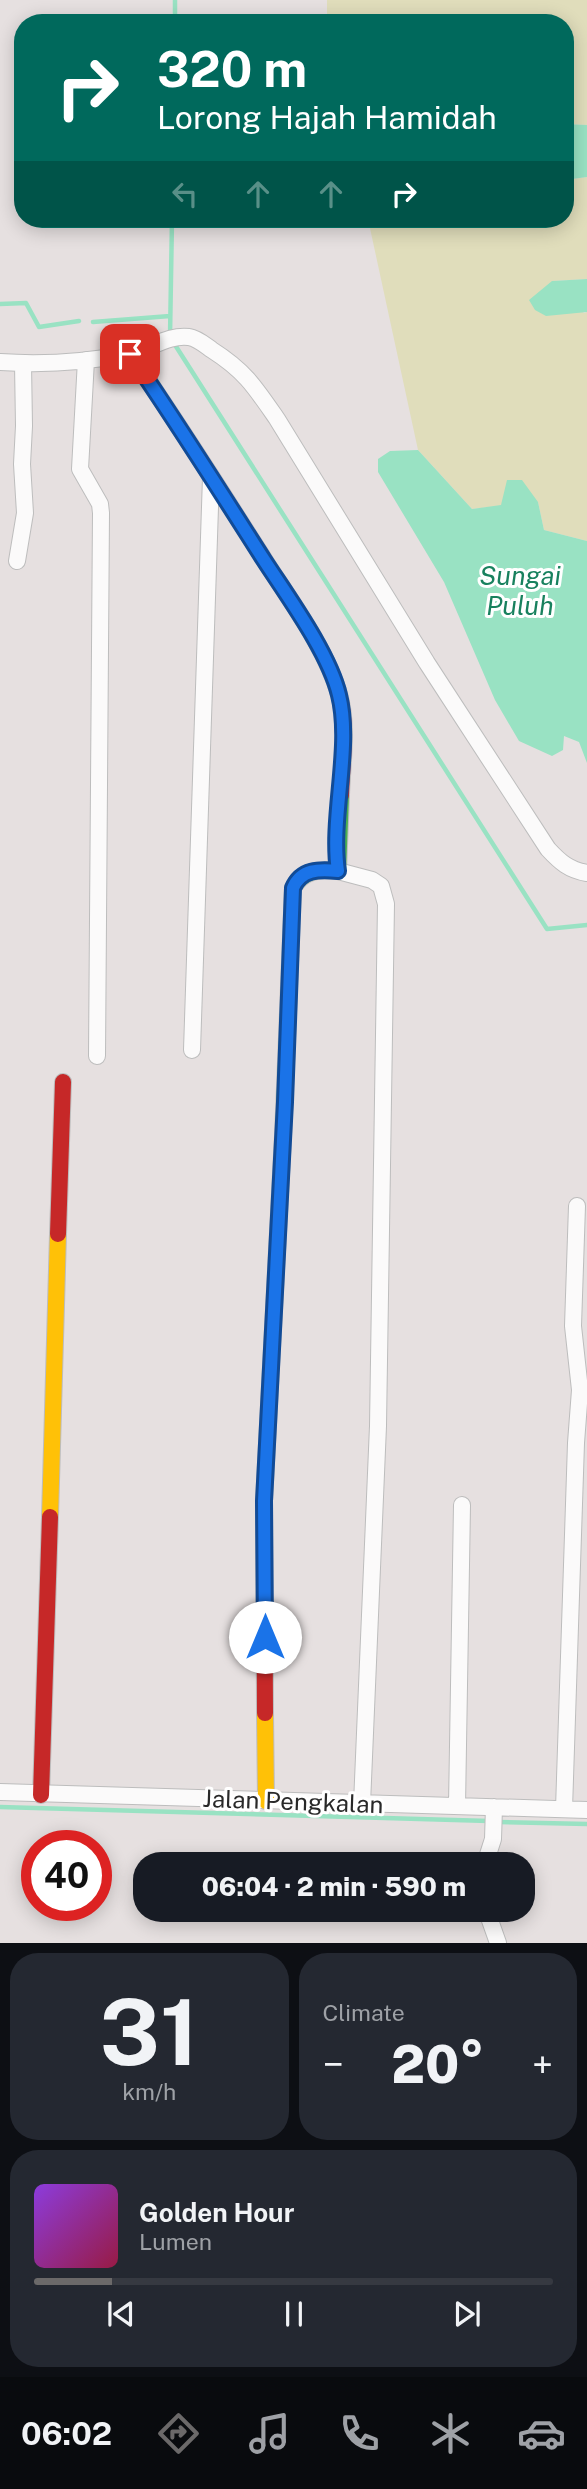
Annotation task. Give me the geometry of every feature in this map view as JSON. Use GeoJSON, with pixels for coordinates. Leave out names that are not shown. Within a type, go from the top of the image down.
{"type":"FeatureCollection","features":[{"type":"Feature","properties":{"kind":"street"},"geometry":{"type":"LineString","coordinates":[[0,362],[23,364],[130,354],[177,336],[192,337],[236,365],[254,385],[427,663],[548,849],[561,863],[575,871],[587,873]]}},
{"type":"Feature","properties":{"kind":"street"},"geometry":{"type":"LineString","coordinates":[[130,354],[302,619],[331,671],[340,696],[342,722],[338,871]]}},
{"type":"Feature","properties":{"kind":"street"},"geometry":{"type":"LineString","coordinates":[[86,360],[80,469],[100,505],[101,513],[97,1055]]}},
{"type":"Feature","properties":{"kind":"street"},"geometry":{"type":"LineString","coordinates":[[17,561],[25,513],[22,464],[23,364]]}},
{"type":"Feature","properties":{"kind":"street"},"geometry":{"type":"LineString","coordinates":[[192,1050],[211,477]]}},
{"type":"Feature","properties":{"kind":"street"},"geometry":{"type":"LineString","coordinates":[[266,1801],[264,1501],[285,1102],[293,888],[304,872],[338,871],[372,880],[381,886],[386,904],[378,1426],[362,1804]]}},
{"type":"Feature","properties":{"kind":"street"},"geometry":{"type":"LineString","coordinates":[[41,1795],[63,1082]]}},
{"type":"Feature","properties":{"kind":"street"},"geometry":{"type":"LineString","coordinates":[[564,1809],[580,1390],[573,1326],[577,1206]]}},
{"type":"Feature","properties":{"kind":"street"},"geometry":{"type":"LineString","coordinates":[[457,1806],[462,1504]]}},
{"type":"Feature","properties":{"kind":"street","name":"Jalan Pengkalan"},"geometry":{"type":"LineString","coordinates":[[0,1792],[457,1806],[495,1811],[587,1810]]}},
{"type":"Feature","properties":{"kind":"street"},"geometry":{"type":"LineString","coordinates":[[489,1852],[493,1839],[495,1811]]}},
{"type":"Feature","properties":{"kind":"street"},"geometry":{"type":"LineString","coordinates":[[491,1922],[498,1943]]}},
{"type":"Feature","properties":{"kind":"shaded area"},"geometry":{"type":"Polygon","coordinates":[[[327,0],[587,0],[587,125],[574,124],[574,14],[327,14],[327,0]]]}},
{"type":"Feature","properties":{"kind":"shaded area"},"geometry":{"type":"Polygon","coordinates":[[[587,177],[587,279],[552,281],[584,313],[587,312],[587,541],[544,530],[538,502],[472,509],[418,450],[370,228],[574,228],[574,179],[587,177]]]}},
{"type":"Feature","properties":{"kind":"water"},"geometry":{"type":"Polygon","coordinates":[[[574,124],[587,125],[587,177],[574,179],[574,124]]]}},
{"type":"Feature","properties":{"kind":"water"},"geometry":{"type":"Polygon","coordinates":[[[587,279],[587,312],[546,316],[535,310],[529,300],[552,281],[587,279]]]}},
{"type":"Feature","properties":{"kind":"water","name":"Sungai Puluh"},"geometry":{"type":"Polygon","coordinates":[[[418,450],[472,509],[501,505],[507,480],[522,480],[538,502],[544,530],[587,541],[587,763],[579,742],[564,736],[563,750],[552,756],[519,741],[495,700],[444,582],[378,472],[378,459],[390,451],[418,450]]]}},
{"type":"Feature","properties":{"kind":"waterway"},"geometry":{"type":"LineString","coordinates":[[175,0],[175,14]]}},
{"type":"Feature","properties":{"kind":"waterway"},"geometry":{"type":"LineString","coordinates":[[172,228],[170,337],[547,929],[587,925]]}},
{"type":"Feature","properties":{"kind":"waterway"},"geometry":{"type":"LineString","coordinates":[[0,304],[26,303],[39,327],[79,321]]}},
{"type":"Feature","properties":{"kind":"waterway"},"geometry":{"type":"LineString","coordinates":[[93,322],[170,316]]}},
{"type":"Feature","properties":{"kind":"waterway"},"geometry":{"type":"LineString","coordinates":[[0,1807],[489,1821]]}},
{"type":"Feature","properties":{"kind":"waterway"},"geometry":{"type":"LineString","coordinates":[[498,1822],[587,1824]]}},
{"type":"Feature","properties":{"kind":"traffic: fast"},"geometry":{"type":"LineString","coordinates":[[283,1136],[293,888],[302,877],[312,872],[338,871],[341,795]]}},
{"type":"Feature","properties":{"kind":"traffic: slow"},"geometry":{"type":"LineString","coordinates":[[50,1517],[58,1234]]}},
{"type":"Feature","properties":{"kind":"traffic: slow"},"geometry":{"type":"LineString","coordinates":[[265,1713],[266,1801]]}},
{"type":"Feature","properties":{"kind":"traffic: jam"},"geometry":{"type":"LineString","coordinates":[[130,354],[183,432],[326,660],[342,706],[344,744],[341,795]]}},
{"type":"Feature","properties":{"kind":"traffic: jam"},"geometry":{"type":"LineString","coordinates":[[58,1234],[63,1082]]}},
{"type":"Feature","properties":{"kind":"traffic: jam"},"geometry":{"type":"LineString","coordinates":[[265,1713],[264,1501],[283,1136]]}},
{"type":"Feature","properties":{"kind":"traffic: jam"},"geometry":{"type":"LineString","coordinates":[[41,1795],[50,1517]]}},
{"type":"Feature","properties":{"kind":"route"},"geometry":{"type":"LineString","coordinates":[[130,354],[173,416],[302,619],[331,671],[340,696],[342,722],[336,862],[338,871],[304,872],[293,888],[278,1259],[264,1501],[265,1637]]}}]}
